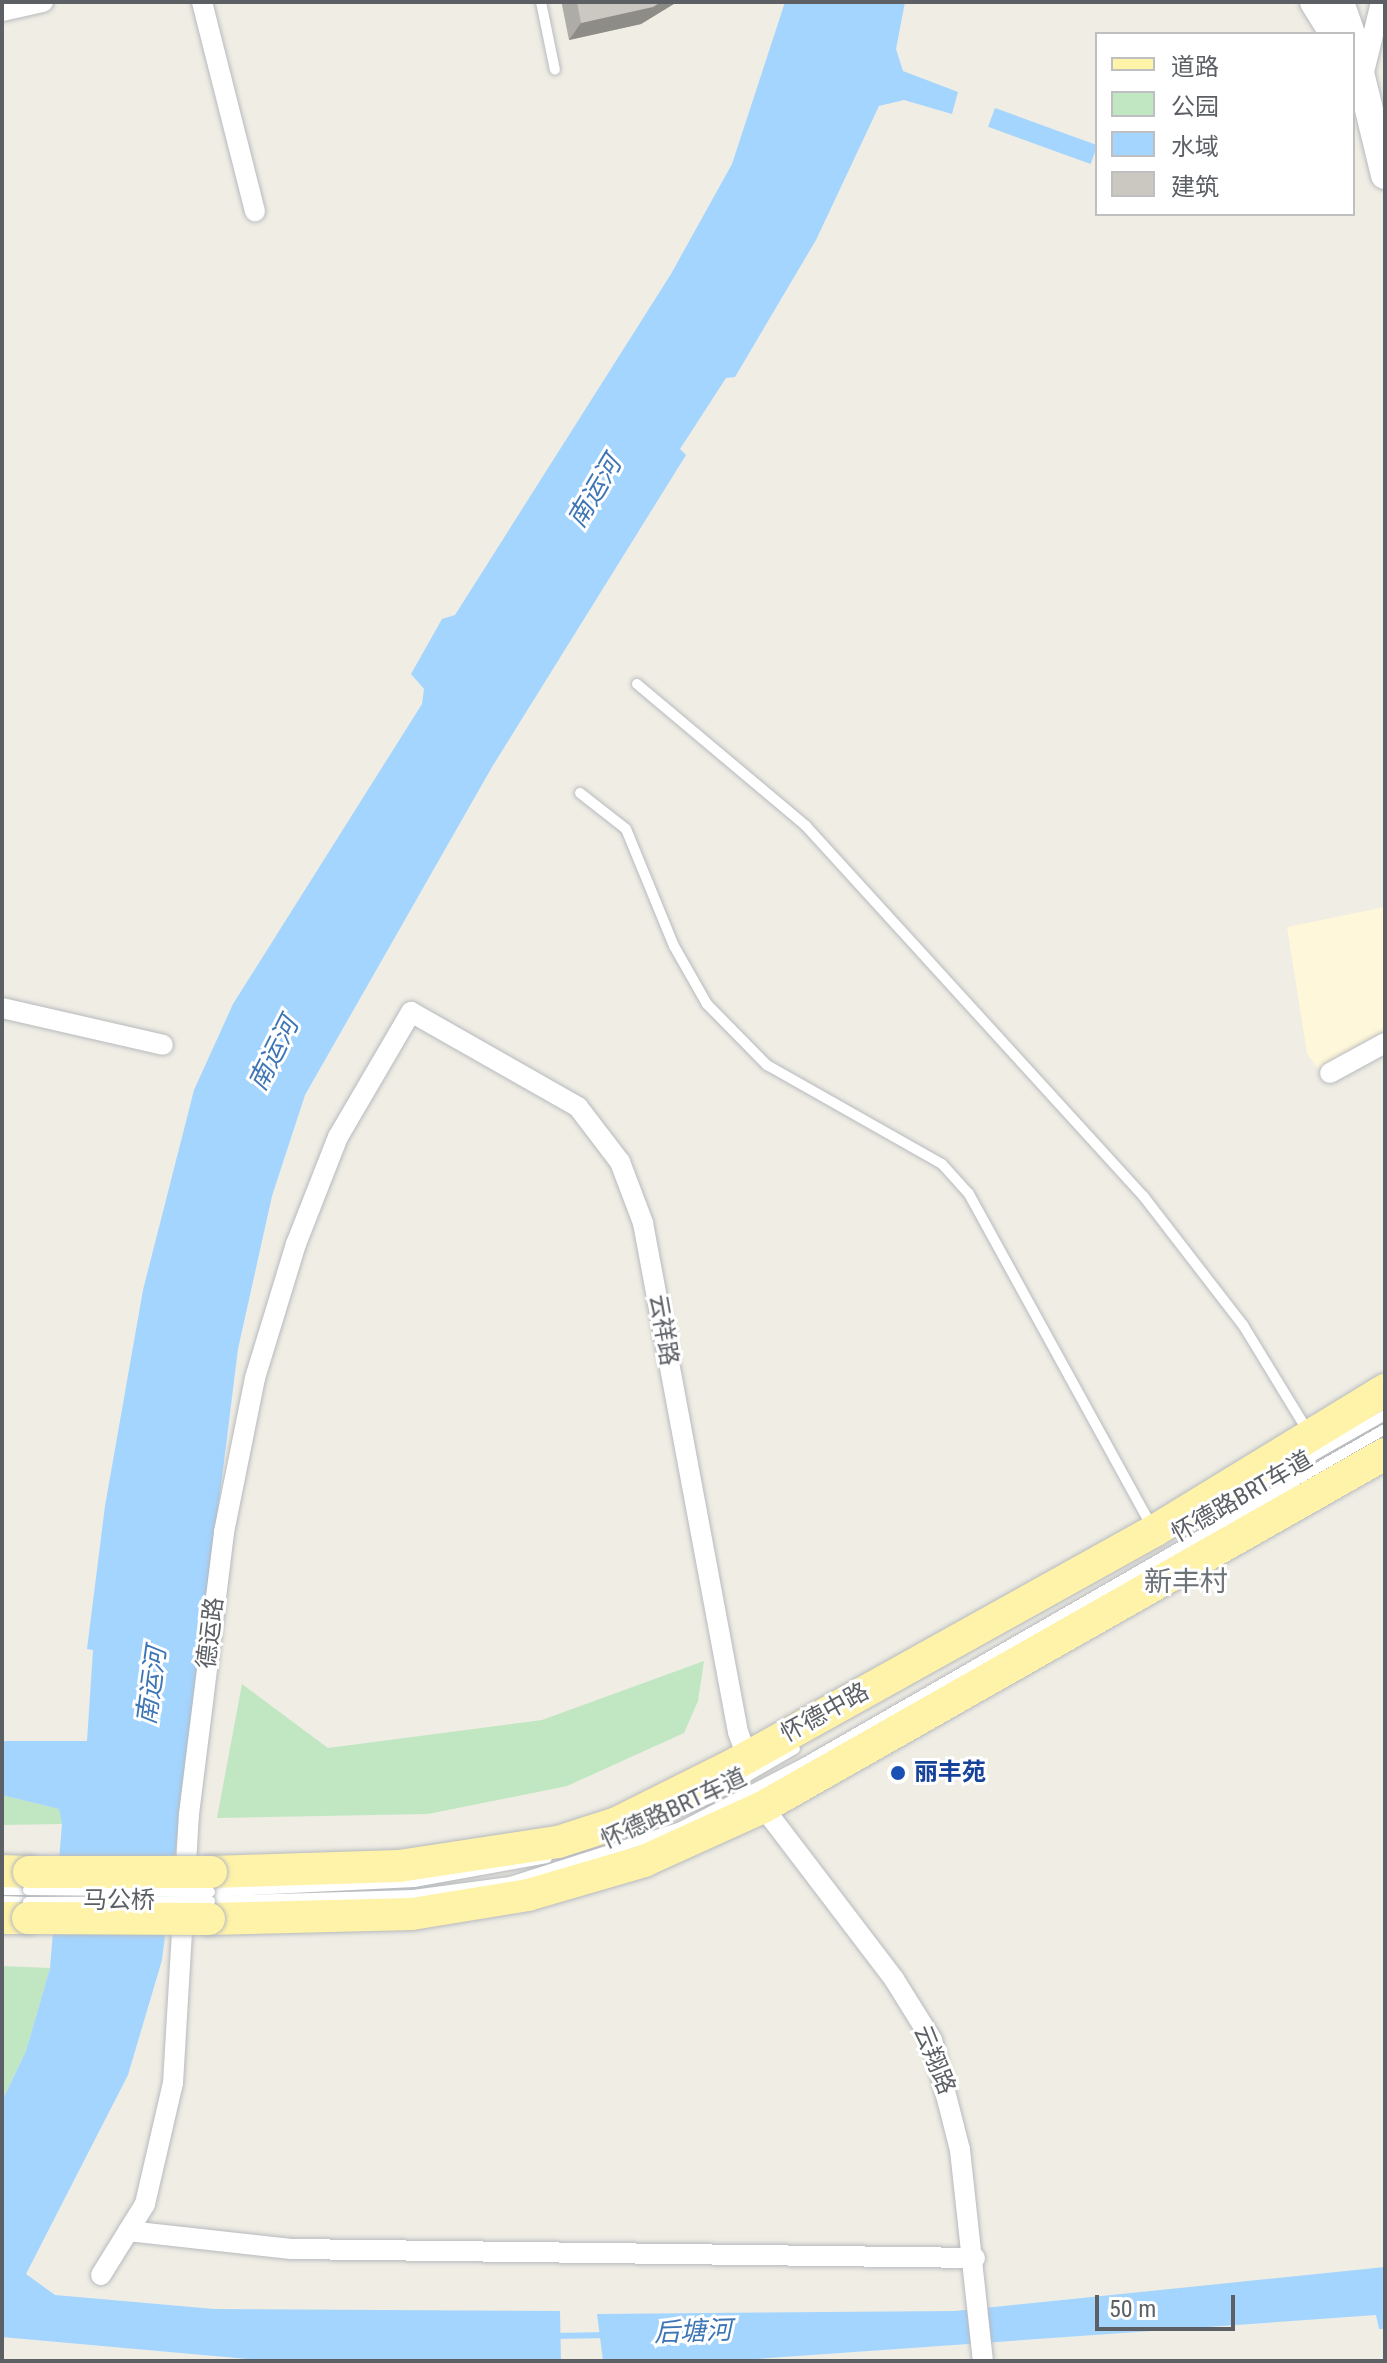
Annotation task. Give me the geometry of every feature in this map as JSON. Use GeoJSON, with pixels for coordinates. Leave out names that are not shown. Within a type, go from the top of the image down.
{"type":"FeatureCollection","features":[{"type":"Feature","properties":{"kind":"main road"},"geometry":{"type":"LineString","coordinates":[[1314,2],[1333,32]]}},
{"type":"Feature","properties":{"kind":"main road"},"geometry":{"type":"LineString","coordinates":[[1340,2],[1350,32]]}},
{"type":"Feature","properties":{"kind":"main road"},"geometry":{"type":"LineString","coordinates":[[1357,80],[1385,175]]}},
{"type":"Feature","properties":{"kind":"main road","name":"怀德中路"},"geometry":{"type":"LineString","coordinates":[[210,1896],[558,1842],[617,1823],[747,1757],[1154,1531],[1313,1439],[1385,1390]]}},
{"type":"Feature","properties":{"kind":"main road","name":"怀德中路"},"geometry":{"type":"LineString","coordinates":[[210,1896],[412,1914],[528,1895],[644,1861],[763,1807],[1385,1454]]}},
{"type":"Feature","properties":{"kind":"main road","name":"马公桥"},"geometry":{"type":"LineString","coordinates":[[17,1896],[210,1896]]}},
{"type":"Feature","properties":{"kind":"main road","name":"马公桥"},"geometry":{"type":"LineString","coordinates":[[17,1896],[210,1896]]}},
{"type":"Feature","properties":{"kind":"street"},"geometry":{"type":"LineString","coordinates":[[2,11],[43,2]]}},
{"type":"Feature","properties":{"kind":"street"},"geometry":{"type":"LineString","coordinates":[[202,2],[255,211]]}},
{"type":"Feature","properties":{"kind":"street"},"geometry":{"type":"LineString","coordinates":[[1357,80],[1381,2]]}},
{"type":"Feature","properties":{"kind":"street"},"geometry":{"type":"LineString","coordinates":[[2,1008],[163,1045]]}},
{"type":"Feature","properties":{"kind":"street","name":"云祥路"},"geometry":{"type":"LineString","coordinates":[[411,1012],[578,1107],[620,1162],[643,1223],[735,1716],[747,1757]]}},
{"type":"Feature","properties":{"kind":"street","name":"德运路"},"geometry":{"type":"LineString","coordinates":[[101,2275],[145,2204],[173,2083],[189,1814],[224,1532],[255,1378],[296,1244],[338,1137],[411,1012]]}},
{"type":"Feature","properties":{"kind":"street"},"geometry":{"type":"LineString","coordinates":[[1330,1073],[1385,1043]]}},
{"type":"Feature","properties":{"kind":"street","name":"云翔路"},"geometry":{"type":"LineString","coordinates":[[763,1807],[894,1979],[932,2040],[951,2098],[975,2258],[983,2360]]}},
{"type":"Feature","properties":{"kind":"street"},"geometry":{"type":"LineString","coordinates":[[128,2231],[291,2249],[975,2258]]}},
{"type":"Feature","properties":{"kind":"lane"},"geometry":{"type":"LineString","coordinates":[[541,2],[555,70]]}},
{"type":"Feature","properties":{"kind":"lane"},"geometry":{"type":"LineString","coordinates":[[637,684],[806,826],[1144,1197],[1243,1325],[1313,1439]]}},
{"type":"Feature","properties":{"kind":"lane"},"geometry":{"type":"LineString","coordinates":[[580,793],[626,829],[674,946],[707,1004],[767,1065],[942,1164],[969,1194],[1154,1531]]}},
{"type":"Feature","properties":{"kind":"lane","name":"怀德路BRT车道"},"geometry":{"type":"LineString","coordinates":[[1071,1593],[1385,1415]]}},
{"type":"Feature","properties":{"kind":"lane","name":"怀德路BRT车道"},"geometry":{"type":"LineString","coordinates":[[210,1896],[413,1895],[510,1882],[681,1827],[806,1762],[1385,1429]]}},
{"type":"Feature","properties":{"kind":"lane","name":"怀德路BRT车道"},"geometry":{"type":"LineString","coordinates":[[210,1896],[414,1882],[508,1869],[598,1845],[710,1798],[812,1739]]}},
{"type":"Feature","properties":{"kind":"lane"},"geometry":{"type":"LineString","coordinates":[[2,1890],[17,1896]]}},
{"type":"Feature","properties":{"kind":"shaded area"},"geometry":{"type":"Polygon","coordinates":[[[1385,907],[1385,1031],[1318,1069],[1307,1053],[1287,927],[1385,907]]]}},
{"type":"Feature","properties":{"kind":"green space"},"geometry":{"type":"Polygon","coordinates":[[[704,1661],[698,1701],[684,1733],[567,1786],[428,1814],[217,1818],[242,1684],[328,1748],[542,1720],[704,1661]]]}},
{"type":"Feature","properties":{"kind":"green space"},"geometry":{"type":"Polygon","coordinates":[[[2,1795],[60,1809],[62,1824],[2,1825],[2,1795]]]}},
{"type":"Feature","properties":{"kind":"green space"},"geometry":{"type":"Polygon","coordinates":[[[2,1966],[50,1968],[26,2051],[2,2101],[2,1966]]]}},
{"type":"Feature","properties":{"kind":"water","name":"南运河"},"geometry":{"type":"Polygon","coordinates":[[[785,2],[905,2],[896,49],[903,71],[958,92],[952,114],[904,100],[879,106],[816,240],[735,377],[726,378],[680,449],[686,455],[492,767],[305,1095],[272,1196],[238,1349],[162,1960],[128,2075],[26,2274],[55,2295],[214,2309],[560,2311],[561,2361],[269,2361],[2,2337],[2,2101],[26,2051],[50,1968],[62,1824],[59,1809],[2,1795],[2,1741],[87,1741],[93,1650],[87,1649],[105,1506],[143,1290],[194,1090],[233,1004],[422,704],[424,689],[411,674],[442,619],[455,615],[671,274],[732,164],[785,2]]]}},
{"type":"Feature","properties":{"kind":"water"},"geometry":{"type":"Polygon","coordinates":[[[995,108],[1095,144],[1095,152],[1091,164],[988,127],[995,108]]]}},
{"type":"Feature","properties":{"kind":"water"},"geometry":{"type":"Polygon","coordinates":[[[1385,2267],[1385,2329],[1379,2329],[1376,2315],[728,2361],[603,2361],[597,2314],[955,2311],[1385,2267]]]}},
{"type":"Feature","properties":{"kind":"building"},"geometry":{"type":"Polygon","coordinates":[[[577,2],[661,2],[653,7],[581,23],[577,2]]]}},
{"type":"Feature","properties":{"kind":"waterway","name":"后塘河"},"geometry":{"type":"LineString","coordinates":[[554,2336],[606,2335]]}},
{"type":"Feature","properties":{"kind":"place","name":"丽丰苑"},"geometry":{"type":"Point","coordinates":[898,1773]}},
{"type":"Feature","properties":{"kind":"district","name":"新丰村"},"geometry":{"type":"Point","coordinates":[1186,1582]}}]}
